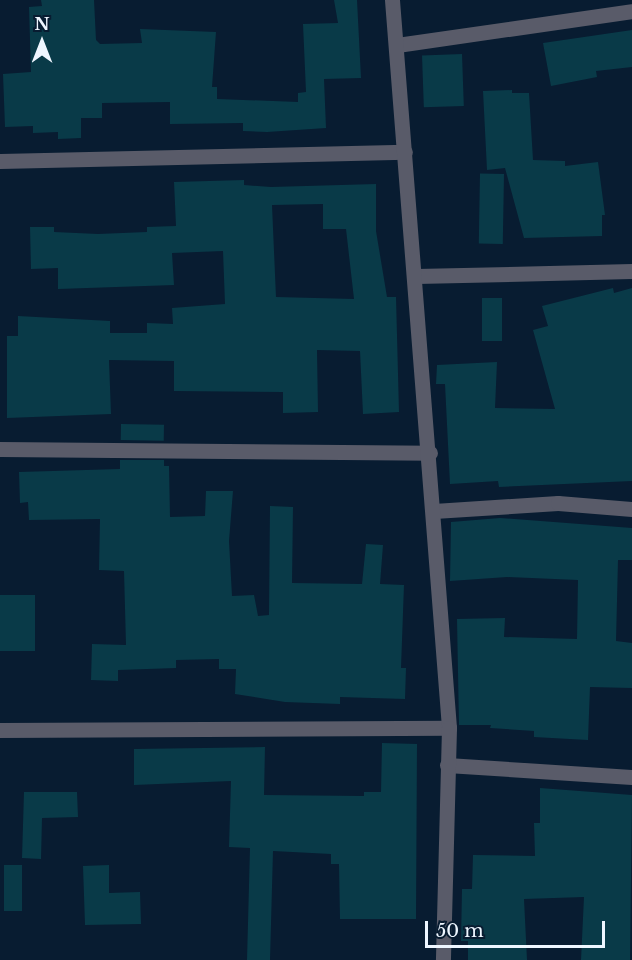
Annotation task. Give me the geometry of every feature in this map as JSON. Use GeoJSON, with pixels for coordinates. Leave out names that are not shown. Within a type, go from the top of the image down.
{"type":"FeatureCollection","features":[{"type":"Feature","properties":{"kind":"street"},"geometry":{"type":"LineString","coordinates":[[392,0],[430,453],[448,728],[443,960]]}},
{"type":"Feature","properties":{"kind":"street"},"geometry":{"type":"LineString","coordinates":[[397,45],[632,11]]}},
{"type":"Feature","properties":{"kind":"street"},"geometry":{"type":"LineString","coordinates":[[0,161],[405,152]]}},
{"type":"Feature","properties":{"kind":"street"},"geometry":{"type":"LineString","coordinates":[[416,276],[632,271]]}},
{"type":"Feature","properties":{"kind":"street"},"geometry":{"type":"LineString","coordinates":[[0,449],[430,453]]}},
{"type":"Feature","properties":{"kind":"street"},"geometry":{"type":"LineString","coordinates":[[434,511],[558,503],[632,509]]}},
{"type":"Feature","properties":{"kind":"street"},"geometry":{"type":"LineString","coordinates":[[0,730],[448,728]]}},
{"type":"Feature","properties":{"kind":"street"},"geometry":{"type":"LineString","coordinates":[[447,765],[632,777]]}},
{"type":"Feature","properties":{"kind":"building"},"geometry":{"type":"Polygon","coordinates":[[[41,0],[94,0],[96,40],[100,44],[142,43],[140,29],[216,32],[212,87],[217,87],[217,99],[298,102],[298,93],[306,92],[303,24],[338,23],[334,0],[357,0],[361,78],[324,79],[326,128],[267,132],[243,131],[243,123],[170,124],[170,102],[102,103],[102,118],[81,118],[81,138],[58,139],[58,132],[33,133],[33,126],[5,127],[3,74],[31,72],[29,7],[42,6],[41,0]]]}},
{"type":"Feature","properties":{"kind":"building"},"geometry":{"type":"Polygon","coordinates":[[[632,30],[632,67],[596,71],[597,77],[551,86],[543,43],[632,30]]]}},
{"type":"Feature","properties":{"kind":"building"},"geometry":{"type":"Polygon","coordinates":[[[462,54],[464,106],[424,107],[422,55],[462,54]]]}},
{"type":"Feature","properties":{"kind":"building"},"geometry":{"type":"Polygon","coordinates":[[[512,90],[512,93],[529,93],[533,160],[565,161],[565,166],[598,162],[605,215],[602,215],[602,236],[524,238],[505,168],[487,170],[483,91],[512,90]]]}},
{"type":"Feature","properties":{"kind":"building"},"geometry":{"type":"Polygon","coordinates":[[[480,174],[504,174],[503,244],[479,244],[480,174]]]}},
{"type":"Feature","properties":{"kind":"building"},"geometry":{"type":"Polygon","coordinates":[[[244,180],[244,185],[271,187],[376,184],[376,231],[387,297],[396,297],[399,412],[363,414],[360,351],[317,350],[318,412],[283,413],[283,392],[174,391],[174,361],[109,360],[111,414],[7,418],[7,336],[18,336],[18,316],[110,321],[110,333],[147,333],[147,323],[173,324],[172,308],[225,304],[223,251],[172,253],[174,285],[58,289],[58,268],[31,269],[30,227],[54,227],[54,232],[98,234],[147,232],[147,227],[176,226],[174,182],[244,180]],[[323,204],[272,205],[276,297],[354,299],[346,229],[323,229],[323,204]]]}},
{"type":"Feature","properties":{"kind":"building"},"geometry":{"type":"Polygon","coordinates":[[[613,288],[614,293],[632,288],[632,481],[499,487],[498,481],[450,484],[445,384],[436,384],[437,365],[497,362],[495,408],[555,409],[533,330],[548,326],[542,306],[613,288]]]}},
{"type":"Feature","properties":{"kind":"building"},"geometry":{"type":"Polygon","coordinates":[[[482,298],[502,298],[502,341],[482,341],[482,298]]]}},
{"type":"Feature","properties":{"kind":"building"},"geometry":{"type":"Polygon","coordinates":[[[121,424],[164,425],[164,441],[121,440],[121,424]]]}},
{"type":"Feature","properties":{"kind":"building"},"geometry":{"type":"Polygon","coordinates":[[[120,460],[164,460],[164,466],[169,466],[170,517],[205,516],[206,491],[233,491],[229,541],[232,596],[254,595],[258,616],[269,615],[270,506],[293,507],[292,583],[362,584],[366,544],[383,545],[380,584],[404,585],[401,668],[406,668],[405,699],[340,697],[340,704],[285,702],[235,694],[236,669],[219,669],[219,659],[176,660],[176,668],[118,670],[118,681],[91,680],[92,644],[126,645],[124,571],[99,570],[100,519],[29,520],[28,502],[20,503],[19,472],[120,469],[120,460]]]}},
{"type":"Feature","properties":{"kind":"building"},"geometry":{"type":"Polygon","coordinates":[[[500,518],[632,528],[632,560],[618,560],[616,641],[632,643],[632,688],[590,687],[588,740],[534,737],[534,731],[490,728],[491,725],[459,725],[457,619],[505,618],[504,637],[577,639],[578,580],[507,577],[450,581],[451,522],[500,518]]]}},
{"type":"Feature","properties":{"kind":"building"},"geometry":{"type":"Polygon","coordinates":[[[0,595],[35,595],[35,651],[0,651],[0,595]]]}},
{"type":"Feature","properties":{"kind":"building"},"geometry":{"type":"Polygon","coordinates":[[[382,743],[417,744],[416,919],[340,919],[339,864],[331,864],[331,854],[273,851],[270,960],[247,960],[250,848],[229,847],[231,781],[134,785],[134,749],[265,747],[264,795],[364,796],[364,792],[381,792],[382,743]]]}},
{"type":"Feature","properties":{"kind":"building"},"geometry":{"type":"Polygon","coordinates":[[[540,788],[632,795],[630,960],[581,960],[584,897],[524,899],[527,960],[468,960],[468,941],[461,941],[462,889],[472,889],[473,855],[535,856],[534,823],[540,823],[540,788]]]}},
{"type":"Feature","properties":{"kind":"building"},"geometry":{"type":"Polygon","coordinates":[[[24,792],[77,792],[78,817],[42,818],[41,859],[22,858],[24,792]]]}},
{"type":"Feature","properties":{"kind":"building"},"geometry":{"type":"Polygon","coordinates":[[[4,865],[22,865],[22,911],[4,911],[4,865]]]}},
{"type":"Feature","properties":{"kind":"building"},"geometry":{"type":"Polygon","coordinates":[[[109,865],[109,893],[140,892],[141,924],[85,925],[83,866],[109,865]]]}}]}
